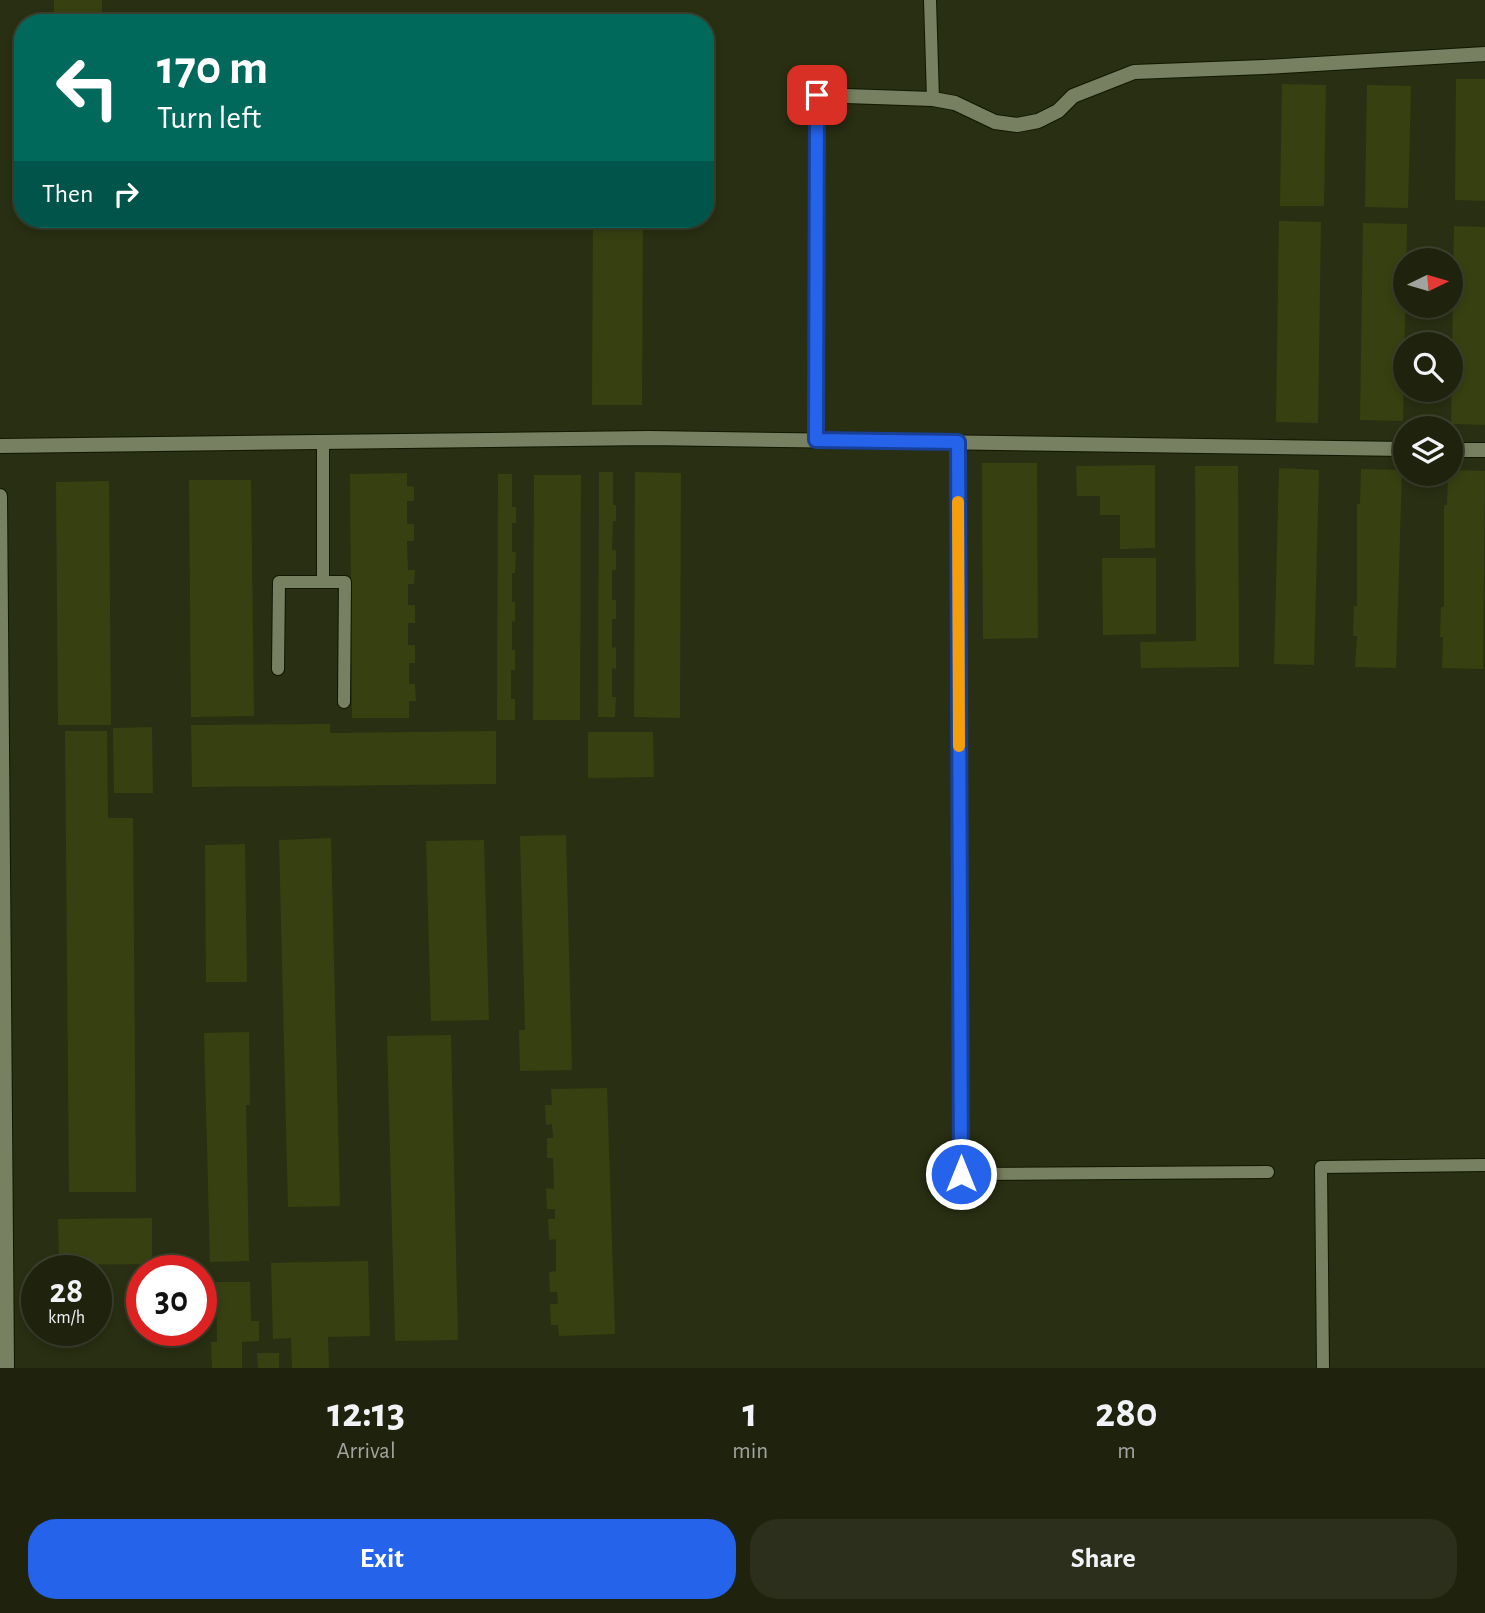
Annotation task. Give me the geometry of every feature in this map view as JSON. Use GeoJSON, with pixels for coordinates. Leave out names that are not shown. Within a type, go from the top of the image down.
{"type":"FeatureCollection","features":[{"type":"Feature","properties":{"kind":"street"},"geometry":{"type":"LineString","coordinates":[[817,95],[933,99],[955,103],[995,122],[1017,125],[1038,121],[1058,111],[1073,96],[1134,72],[1485,54]]}},
{"type":"Feature","properties":{"kind":"street"},"geometry":{"type":"LineString","coordinates":[[0,446],[650,438],[1393,449]]}},
{"type":"Feature","properties":{"kind":"street"},"geometry":{"type":"LineString","coordinates":[[958,442],[961,1174]]}},
{"type":"Feature","properties":{"kind":"street"},"geometry":{"type":"LineString","coordinates":[[1463,450],[1485,450]]}},
{"type":"Feature","properties":{"kind":"street"},"geometry":{"type":"LineString","coordinates":[[0,496],[7,1368]]}},
{"type":"Feature","properties":{"kind":"lane"},"geometry":{"type":"LineString","coordinates":[[930,0],[933,99]]}},
{"type":"Feature","properties":{"kind":"lane"},"geometry":{"type":"LineString","coordinates":[[816,440],[817,95]]}},
{"type":"Feature","properties":{"kind":"lane"},"geometry":{"type":"LineString","coordinates":[[323,442],[323,582]]}},
{"type":"Feature","properties":{"kind":"lane"},"geometry":{"type":"LineString","coordinates":[[278,669],[279,582],[345,582],[344,702]]}},
{"type":"Feature","properties":{"kind":"lane"},"geometry":{"type":"LineString","coordinates":[[1323,1368],[1321,1167],[1485,1165]]}},
{"type":"Feature","properties":{"kind":"lane"},"geometry":{"type":"LineString","coordinates":[[961,1174],[1268,1172]]}},
{"type":"Feature","properties":{"kind":"building"},"geometry":{"type":"Polygon","coordinates":[[[54,0],[102,0],[102,14],[54,14],[54,0]]]}},
{"type":"Feature","properties":{"kind":"building"},"geometry":{"type":"Polygon","coordinates":[[[1456,79],[1485,79],[1485,201],[1455,200],[1456,79]]]}},
{"type":"Feature","properties":{"kind":"building"},"geometry":{"type":"Polygon","coordinates":[[[1282,84],[1326,85],[1324,206],[1280,206],[1282,84]]]}},
{"type":"Feature","properties":{"kind":"building"},"geometry":{"type":"Polygon","coordinates":[[[1367,85],[1411,86],[1408,208],[1365,207],[1367,85]]]}},
{"type":"Feature","properties":{"kind":"building"},"geometry":{"type":"Polygon","coordinates":[[[1279,221],[1321,222],[1318,423],[1276,422],[1279,221]]]}},
{"type":"Feature","properties":{"kind":"building"},"geometry":{"type":"Polygon","coordinates":[[[1363,223],[1407,224],[1407,248],[1393,248],[1393,318],[1405,318],[1405,332],[1393,332],[1393,402],[1403,402],[1403,416],[1393,416],[1393,421],[1360,420],[1363,223]]]}},
{"type":"Feature","properties":{"kind":"building"},"geometry":{"type":"Polygon","coordinates":[[[1454,226],[1485,227],[1485,425],[1463,424],[1463,416],[1451,416],[1451,402],[1463,402],[1463,332],[1452,332],[1453,318],[1463,318],[1463,248],[1454,248],[1454,226]]]}},
{"type":"Feature","properties":{"kind":"building"},"geometry":{"type":"Polygon","coordinates":[[[593,228],[643,228],[642,405],[592,405],[593,228]]]}},
{"type":"Feature","properties":{"kind":"building"},"geometry":{"type":"Polygon","coordinates":[[[982,463],[1037,463],[1038,638],[983,639],[982,463]]]}},
{"type":"Feature","properties":{"kind":"building"},"geometry":{"type":"Polygon","coordinates":[[[1155,465],[1155,548],[1120,549],[1120,515],[1100,515],[1100,496],[1077,496],[1076,466],[1155,465]]]}},
{"type":"Feature","properties":{"kind":"building"},"geometry":{"type":"Polygon","coordinates":[[[1195,466],[1238,466],[1239,667],[1141,668],[1140,642],[1196,641],[1195,466]]]}},
{"type":"Feature","properties":{"kind":"building"},"geometry":{"type":"Polygon","coordinates":[[[1279,468],[1319,470],[1314,665],[1274,664],[1279,468]]]}},
{"type":"Feature","properties":{"kind":"building"},"geometry":{"type":"Polygon","coordinates":[[[1361,469],[1393,470],[1393,486],[1402,486],[1396,668],[1355,667],[1357,636],[1353,636],[1354,606],[1357,606],[1357,504],[1360,504],[1361,469]]]}},
{"type":"Feature","properties":{"kind":"building"},"geometry":{"type":"Polygon","coordinates":[[[1463,470],[1485,471],[1483,669],[1442,668],[1443,637],[1440,637],[1441,607],[1444,607],[1444,505],[1447,505],[1448,486],[1463,486],[1463,470]]]}},
{"type":"Feature","properties":{"kind":"building"},"geometry":{"type":"Polygon","coordinates":[[[599,472],[613,472],[613,505],[616,505],[612,550],[616,550],[616,570],[612,570],[612,600],[616,600],[616,619],[612,619],[612,648],[616,647],[616,669],[612,668],[612,697],[616,697],[615,717],[598,717],[599,472]]]}},
{"type":"Feature","properties":{"kind":"building"},"geometry":{"type":"Polygon","coordinates":[[[635,472],[681,473],[680,718],[634,717],[635,472]]]}},
{"type":"Feature","properties":{"kind":"building"},"geometry":{"type":"Polygon","coordinates":[[[407,473],[407,486],[414,487],[414,501],[407,501],[407,524],[414,524],[414,541],[407,541],[408,570],[415,570],[414,584],[408,584],[408,605],[415,605],[415,623],[408,623],[408,645],[415,645],[415,663],[409,663],[409,684],[415,684],[416,701],[409,701],[409,718],[352,718],[350,474],[407,473]]]}},
{"type":"Feature","properties":{"kind":"building"},"geometry":{"type":"Polygon","coordinates":[[[498,474],[512,474],[512,507],[516,507],[516,523],[512,523],[512,552],[516,552],[515,573],[512,573],[515,622],[512,621],[512,650],[515,650],[515,670],[511,670],[511,699],[515,699],[515,720],[497,720],[498,474]]]}},
{"type":"Feature","properties":{"kind":"building"},"geometry":{"type":"Polygon","coordinates":[[[534,475],[581,475],[580,720],[533,720],[534,475]]]}},
{"type":"Feature","properties":{"kind":"building"},"geometry":{"type":"Polygon","coordinates":[[[189,480],[251,480],[254,716],[191,717],[189,480]]]}},
{"type":"Feature","properties":{"kind":"building"},"geometry":{"type":"Polygon","coordinates":[[[109,481],[111,725],[58,725],[56,482],[109,481]]]}},
{"type":"Feature","properties":{"kind":"building"},"geometry":{"type":"Polygon","coordinates":[[[1102,558],[1156,558],[1156,634],[1103,635],[1102,558]]]}},
{"type":"Feature","properties":{"kind":"building"},"geometry":{"type":"Polygon","coordinates":[[[330,724],[330,733],[496,731],[496,784],[192,787],[191,725],[330,724]]]}},
{"type":"Feature","properties":{"kind":"building"},"geometry":{"type":"Polygon","coordinates":[[[152,727],[153,793],[114,793],[113,728],[152,727]]]}},
{"type":"Feature","properties":{"kind":"building"},"geometry":{"type":"Polygon","coordinates":[[[65,731],[107,731],[108,818],[133,818],[136,1192],[69,1192],[65,731]]]}},
{"type":"Feature","properties":{"kind":"building"},"geometry":{"type":"Polygon","coordinates":[[[588,732],[653,732],[654,777],[588,778],[588,732]]]}},
{"type":"Feature","properties":{"kind":"building"},"geometry":{"type":"Polygon","coordinates":[[[566,835],[572,1070],[520,1071],[519,1030],[525,1030],[520,836],[566,835]]]}},
{"type":"Feature","properties":{"kind":"building"},"geometry":{"type":"Polygon","coordinates":[[[331,838],[340,1206],[288,1207],[279,840],[331,838]]]}},
{"type":"Feature","properties":{"kind":"building"},"geometry":{"type":"Polygon","coordinates":[[[484,840],[489,1020],[431,1021],[426,841],[484,840]]]}},
{"type":"Feature","properties":{"kind":"building"},"geometry":{"type":"Polygon","coordinates":[[[245,844],[247,982],[206,982],[205,845],[245,844]]]}},
{"type":"Feature","properties":{"kind":"building"},"geometry":{"type":"Polygon","coordinates":[[[249,1032],[250,1105],[246,1105],[249,1261],[217,1262],[217,1255],[210,1255],[204,1033],[249,1032]]]}},
{"type":"Feature","properties":{"kind":"building"},"geometry":{"type":"Polygon","coordinates":[[[451,1035],[458,1340],[395,1341],[387,1036],[451,1035]]]}},
{"type":"Feature","properties":{"kind":"building"},"geometry":{"type":"Polygon","coordinates":[[[607,1088],[615,1334],[559,1336],[558,1325],[551,1325],[550,1304],[558,1304],[557,1292],[550,1292],[549,1272],[556,1271],[556,1239],[549,1240],[548,1219],[555,1219],[555,1209],[547,1209],[546,1188],[554,1189],[553,1158],[547,1158],[547,1138],[553,1138],[552,1124],[546,1125],[545,1105],[552,1105],[551,1089],[607,1088]]]}},
{"type":"Feature","properties":{"kind":"building"},"geometry":{"type":"Polygon","coordinates":[[[152,1218],[152,1255],[126,1255],[126,1264],[112,1264],[112,1255],[59,1255],[58,1219],[152,1218]]]}},
{"type":"Feature","properties":{"kind":"building"},"geometry":{"type":"Polygon","coordinates":[[[368,1261],[370,1336],[328,1337],[329,1368],[292,1368],[291,1338],[273,1339],[271,1263],[368,1261]]]}},
{"type":"Feature","properties":{"kind":"building"},"geometry":{"type":"Polygon","coordinates":[[[217,1282],[250,1282],[251,1321],[259,1321],[259,1341],[242,1342],[242,1368],[212,1368],[211,1346],[217,1346],[217,1282]]]}},
{"type":"Feature","properties":{"kind":"building"},"geometry":{"type":"Polygon","coordinates":[[[257,1353],[279,1353],[279,1368],[258,1368],[257,1353]]]}},
{"type":"Feature","properties":{"kind":"slow traffic"},"geometry":{"type":"LineString","coordinates":[[958,502],[959,746]]}},
{"type":"Feature","properties":{"kind":"route"},"geometry":{"type":"LineString","coordinates":[[817,95],[816,440],[958,442],[961,1174]]}}]}
